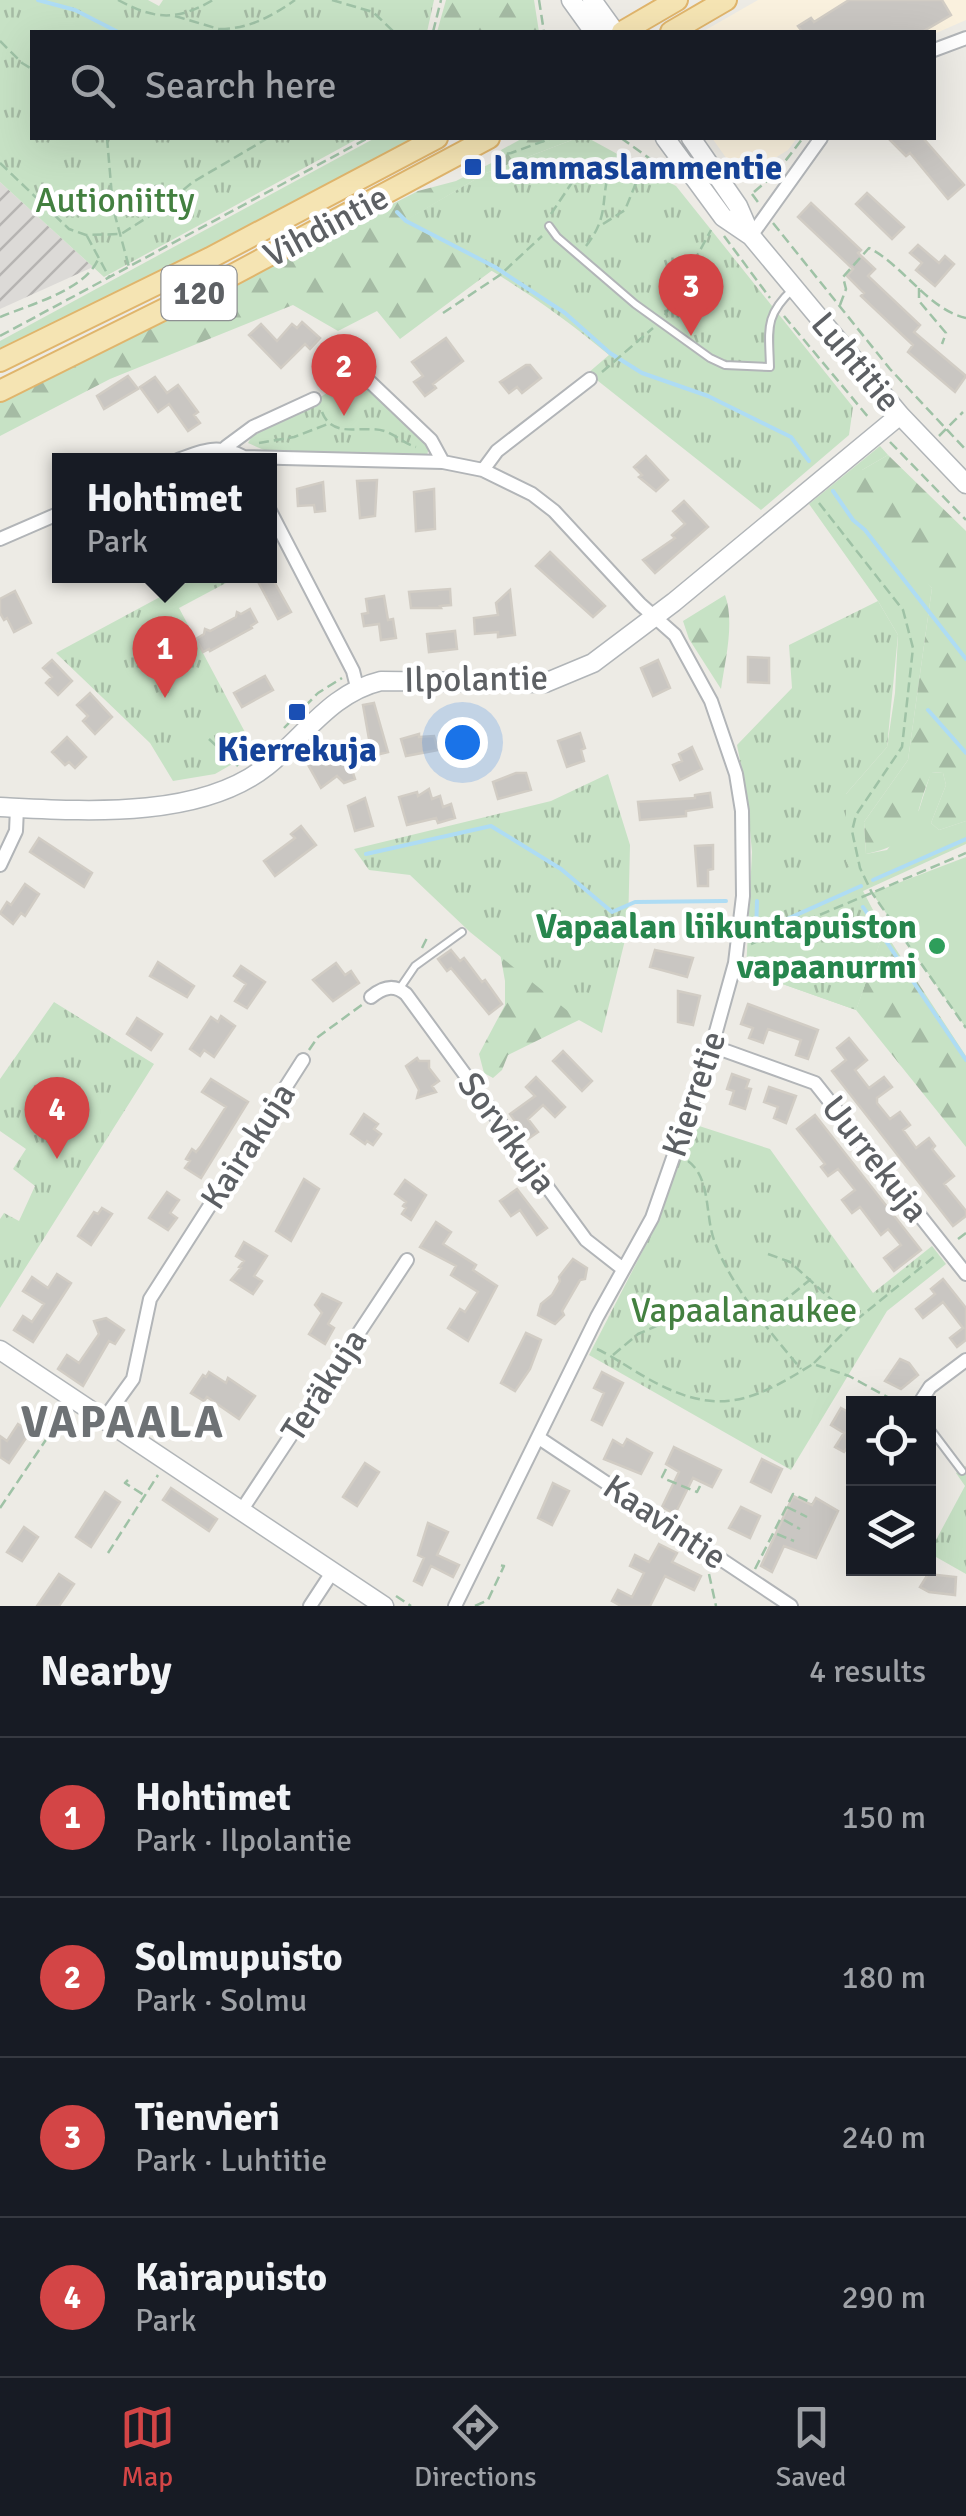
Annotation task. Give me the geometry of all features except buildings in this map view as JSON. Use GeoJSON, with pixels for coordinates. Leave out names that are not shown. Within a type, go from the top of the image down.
{"type":"FeatureCollection","features":[{"type":"Feature","properties":{"kind":"main road"},"geometry":{"type":"LineString","coordinates":[[623,30],[676,0]]}},
{"type":"Feature","properties":{"kind":"main road"},"geometry":{"type":"LineString","coordinates":[[674,30],[726,0]]}},
{"type":"Feature","properties":{"kind":"main road","name":"Vihdintie"},"geometry":{"type":"LineString","coordinates":[[0,361],[210,258],[434,140]]}},
{"type":"Feature","properties":{"kind":"main road","name":"Vihdintie"},"geometry":{"type":"LineString","coordinates":[[0,390],[491,147]]}},
{"type":"Feature","properties":{"kind":"street"},"geometry":{"type":"LineString","coordinates":[[571,0],[593,30]]}},
{"type":"Feature","properties":{"kind":"street"},"geometry":{"type":"LineString","coordinates":[[592,0],[617,30]]}},
{"type":"Feature","properties":{"kind":"street"},"geometry":{"type":"LineString","coordinates":[[936,49],[966,38]]}},
{"type":"Feature","properties":{"kind":"street","name":"Luhtitie"},"geometry":{"type":"LineString","coordinates":[[667,140],[723,217],[751,236]]}},
{"type":"Feature","properties":{"kind":"street","name":"Luhtitie"},"geometry":{"type":"LineString","coordinates":[[692,140],[738,206],[751,236],[900,415],[966,484]]}},
{"type":"Feature","properties":{"kind":"street"},"geometry":{"type":"LineString","coordinates":[[751,236],[820,140]]}},
{"type":"Feature","properties":{"kind":"street"},"geometry":{"type":"LineString","coordinates":[[352,364],[441,456]]}},
{"type":"Feature","properties":{"kind":"street"},"geometry":{"type":"LineString","coordinates":[[484,470],[497,451],[590,379]]}},
{"type":"Feature","properties":{"kind":"street"},"geometry":{"type":"LineString","coordinates":[[196,453],[228,445],[253,427],[316,397]]}},
{"type":"Feature","properties":{"kind":"street","name":"Ilpolantie"},"geometry":{"type":"LineString","coordinates":[[8,808],[120,809],[208,797],[231,790],[269,765],[355,679],[545,683],[592,663],[809,490],[873,431],[900,415]]}},
{"type":"Feature","properties":{"kind":"street","name":"Kierretie"},"geometry":{"type":"LineString","coordinates":[[228,445],[238,453]]}},
{"type":"Feature","properties":{"kind":"street","name":"Kierretie"},"geometry":{"type":"LineString","coordinates":[[277,459],[441,456],[484,470],[532,494],[554,511],[669,628],[695,668],[725,735],[742,811],[744,894],[728,992],[652,1218],[454,1606]]}},
{"type":"Feature","properties":{"kind":"street"},"geometry":{"type":"LineString","coordinates":[[0,539],[52,516]]}},
{"type":"Feature","properties":{"kind":"street"},"geometry":{"type":"LineString","coordinates":[[277,525],[355,679]]}},
{"type":"Feature","properties":{"kind":"street"},"geometry":{"type":"LineString","coordinates":[[0,865],[16,831],[8,808]]}},
{"type":"Feature","properties":{"kind":"street"},"geometry":{"type":"LineString","coordinates":[[371,998],[387,988],[400,989]]}},
{"type":"Feature","properties":{"kind":"street","name":"Sorvikuja"},"geometry":{"type":"LineString","coordinates":[[400,989],[586,1240],[623,1269]]}},
{"type":"Feature","properties":{"kind":"street","name":"Uurrekuja"},"geometry":{"type":"LineString","coordinates":[[712,1046],[814,1084],[966,1274]]}},
{"type":"Feature","properties":{"kind":"street","name":"Kairakuja"},"geometry":{"type":"LineString","coordinates":[[104,1419],[132,1379],[150,1300],[302,1060]]}},
{"type":"Feature","properties":{"kind":"street","name":"Teräkuja"},"geometry":{"type":"LineString","coordinates":[[241,1511],[407,1260]]}},
{"type":"Feature","properties":{"kind":"street"},"geometry":{"type":"LineString","coordinates":[[0,1350],[384,1606]]}},
{"type":"Feature","properties":{"kind":"street"},"geometry":{"type":"LineString","coordinates":[[924,1396],[930,1387],[966,1360]]}},
{"type":"Feature","properties":{"kind":"street","name":"Kaavintie"},"geometry":{"type":"LineString","coordinates":[[538,1438],[791,1606]]}},
{"type":"Feature","properties":{"kind":"street"},"geometry":{"type":"LineString","coordinates":[[310,1606],[333,1570]]}},
{"type":"Feature","properties":{"kind":"lane"},"geometry":{"type":"LineString","coordinates":[[550,228],[659,323],[725,364],[770,367],[769,318],[794,288]]}},
{"type":"Feature","properties":{"kind":"lane"},"geometry":{"type":"LineString","coordinates":[[400,989],[415,966],[462,932]]}},
{"type":"Feature","properties":{"kind":"lane"},"geometry":{"type":"LineString","coordinates":[[936,1437],[962,1471]]}},
{"type":"Feature","properties":{"kind":"path"},"geometry":{"type":"LineString","coordinates":[[118,0],[162,18],[213,0]]}},
{"type":"Feature","properties":{"kind":"path"},"geometry":{"type":"LineString","coordinates":[[220,29],[241,29],[294,0]]}},
{"type":"Feature","properties":{"kind":"path"},"geometry":{"type":"LineString","coordinates":[[332,0],[373,12],[392,30]]}},
{"type":"Feature","properties":{"kind":"path"},"geometry":{"type":"LineString","coordinates":[[434,30],[441,0]]}},
{"type":"Feature","properties":{"kind":"path"},"geometry":{"type":"LineString","coordinates":[[539,0],[544,30]]}},
{"type":"Feature","properties":{"kind":"path"},"geometry":{"type":"LineString","coordinates":[[173,15],[223,30]]}},
{"type":"Feature","properties":{"kind":"path"},"geometry":{"type":"LineString","coordinates":[[0,41],[30,68]]}},
{"type":"Feature","properties":{"kind":"path"},"geometry":{"type":"LineString","coordinates":[[107,140],[114,208],[130,268]]}},
{"type":"Feature","properties":{"kind":"path"},"geometry":{"type":"LineString","coordinates":[[0,163],[70,229],[86,235],[122,234],[193,182],[265,140]]}},
{"type":"Feature","properties":{"kind":"path"},"geometry":{"type":"LineString","coordinates":[[0,336],[364,140]]}},
{"type":"Feature","properties":{"kind":"path"},"geometry":{"type":"LineString","coordinates":[[491,147],[511,153],[547,140]]}},
{"type":"Feature","properties":{"kind":"path"},"geometry":{"type":"LineString","coordinates":[[624,140],[674,177]]}},
{"type":"Feature","properties":{"kind":"path"},"geometry":{"type":"LineString","coordinates":[[801,140],[776,173],[752,194],[840,306],[966,450]]}},
{"type":"Feature","properties":{"kind":"path"},"geometry":{"type":"LineString","coordinates":[[443,314],[500,274],[550,228],[551,212],[585,162],[626,166],[640,174]]}},
{"type":"Feature","properties":{"kind":"path"},"geometry":{"type":"LineString","coordinates":[[579,255],[601,224],[625,210],[640,174],[661,165]]}},
{"type":"Feature","properties":{"kind":"path"},"geometry":{"type":"LineString","coordinates":[[601,224],[611,166]]}},
{"type":"Feature","properties":{"kind":"path"},"geometry":{"type":"LineString","coordinates":[[608,368],[659,323],[715,224]]}},
{"type":"Feature","properties":{"kind":"path"},"geometry":{"type":"LineString","coordinates":[[86,235],[110,279]]}},
{"type":"Feature","properties":{"kind":"path"},"geometry":{"type":"LineString","coordinates":[[723,236],[869,418],[873,431],[966,520]]}},
{"type":"Feature","properties":{"kind":"path"},"geometry":{"type":"LineString","coordinates":[[840,306],[846,290],[843,277],[869,248],[883,255],[941,308],[966,318]]}},
{"type":"Feature","properties":{"kind":"path"},"geometry":{"type":"LineString","coordinates":[[0,317],[56,294],[94,271],[99,257]]}},
{"type":"Feature","properties":{"kind":"path"},"geometry":{"type":"LineString","coordinates":[[920,287],[919,301],[946,333],[942,344]]}},
{"type":"Feature","properties":{"kind":"path"},"geometry":{"type":"LineString","coordinates":[[352,364],[316,397],[325,420],[336,428],[388,432],[410,446],[441,456]]}},
{"type":"Feature","properties":{"kind":"path"},"geometry":{"type":"LineString","coordinates":[[946,430],[963,412]]}},
{"type":"Feature","properties":{"kind":"path"},"geometry":{"type":"LineString","coordinates":[[228,445],[275,441],[330,423]]}},
{"type":"Feature","properties":{"kind":"path"},"geometry":{"type":"LineString","coordinates":[[809,490],[904,610],[913,648],[902,747],[856,815],[852,831],[860,868],[872,893],[966,1028]]}},
{"type":"Feature","properties":{"kind":"path"},"geometry":{"type":"LineString","coordinates":[[276,738],[318,693],[355,679]]}},
{"type":"Feature","properties":{"kind":"path"},"geometry":{"type":"LineString","coordinates":[[209,740],[244,770],[233,776]]}},
{"type":"Feature","properties":{"kind":"path"},"geometry":{"type":"LineString","coordinates":[[737,944],[746,946],[786,931],[966,852]]}},
{"type":"Feature","properties":{"kind":"path","name":"Kairakuja"},"geometry":{"type":"LineString","coordinates":[[302,1060],[318,1037],[371,998]]}},
{"type":"Feature","properties":{"kind":"path"},"geometry":{"type":"LineString","coordinates":[[675,1152],[695,1166],[705,1191],[712,1236],[729,1274],[803,1370]]}},
{"type":"Feature","properties":{"kind":"path"},"geometry":{"type":"LineString","coordinates":[[712,1236],[720,1236]]}},
{"type":"Feature","properties":{"kind":"path"},"geometry":{"type":"LineString","coordinates":[[585,1343],[670,1389],[702,1400],[731,1403],[768,1391],[813,1364],[855,1322],[945,1248]]}},
{"type":"Feature","properties":{"kind":"path"},"geometry":{"type":"LineString","coordinates":[[768,1254],[790,1262],[855,1322]]}},
{"type":"Feature","properties":{"kind":"path"},"geometry":{"type":"LineString","coordinates":[[612,1356],[638,1334],[668,1321],[774,1309],[811,1279]]}},
{"type":"Feature","properties":{"kind":"path"},"geometry":{"type":"LineString","coordinates":[[813,1364],[849,1376],[885,1396]]}},
{"type":"Feature","properties":{"kind":"path"},"geometry":{"type":"LineString","coordinates":[[0,1508],[68,1406]]}},
{"type":"Feature","properties":{"kind":"path"},"geometry":{"type":"LineString","coordinates":[[108,1554],[167,1461]]}},
{"type":"Feature","properties":{"kind":"path"},"geometry":{"type":"LineString","coordinates":[[666,1469],[662,1477],[697,1492],[700,1486]]}},
{"type":"Feature","properties":{"kind":"path"},"geometry":{"type":"LineString","coordinates":[[674,1482],[678,1474]]}},
{"type":"Feature","properties":{"kind":"path"},"geometry":{"type":"LineString","coordinates":[[128,1480],[125,1483],[145,1496]]}},
{"type":"Feature","properties":{"kind":"path"},"geometry":{"type":"LineString","coordinates":[[685,1488],[689,1480]]}},
{"type":"Feature","properties":{"kind":"path"},"geometry":{"type":"LineString","coordinates":[[750,1580],[793,1494],[812,1503]]}},
{"type":"Feature","properties":{"kind":"path"},"geometry":{"type":"LineString","coordinates":[[787,1507],[807,1516]]}},
{"type":"Feature","properties":{"kind":"path"},"geometry":{"type":"LineString","coordinates":[[781,1519],[800,1529]]}},
{"type":"Feature","properties":{"kind":"path"},"geometry":{"type":"LineString","coordinates":[[774,1532],[794,1541]]}},
{"type":"Feature","properties":{"kind":"path"},"geometry":{"type":"LineString","coordinates":[[476,1606],[488,1600],[504,1566],[500,1565]]}},
{"type":"Feature","properties":{"kind":"path"},"geometry":{"type":"LineString","coordinates":[[709,1574],[716,1606]]}},
{"type":"Feature","properties":{"kind":"shaded area"},"geometry":{"type":"Polygon","coordinates":[[[758,0],[966,0],[966,20],[936,33],[936,30],[706,30],[758,0]]]}},
{"type":"Feature","properties":{"kind":"shaded area"},"geometry":{"type":"Polygon","coordinates":[[[713,140],[796,140],[788,150],[741,179],[713,140]]]}},
{"type":"Feature","properties":{"kind":"shaded area"},"geometry":{"type":"Polygon","coordinates":[[[0,182],[93,267],[0,309],[0,182]]]}},
{"type":"Feature","properties":{"kind":"green space","name":"Autioniitty"},"geometry":{"type":"Polygon","coordinates":[[[0,0],[148,0],[159,6],[163,0],[434,0],[427,30],[30,30],[30,140],[355,140],[104,277],[0,182],[0,0]]]}},
{"type":"Feature","properties":{"kind":"green space"},"geometry":{"type":"Polygon","coordinates":[[[446,0],[534,0],[539,30],[438,30],[446,0]]]}},
{"type":"Feature","properties":{"kind":"green space"},"geometry":{"type":"Polygon","coordinates":[[[371,140],[410,140],[174,267],[0,351],[0,341],[371,140]]]}},
{"type":"Feature","properties":{"kind":"green space"},"geometry":{"type":"Polygon","coordinates":[[[519,140],[572,140],[486,173],[405,221],[494,269],[400,339],[377,311],[338,331],[293,305],[110,379],[0,436],[0,402],[418,191],[456,181],[503,157],[501,150],[519,140]]]}},
{"type":"Feature","properties":{"kind":"green space"},"geometry":{"type":"Polygon","coordinates":[[[572,140],[592,140],[676,186],[853,407],[849,435],[761,510],[588,373],[609,355],[510,282],[404,221],[486,173],[572,140]]]}},
{"type":"Feature","properties":{"kind":"green space"},"geometry":{"type":"Polygon","coordinates":[[[352,378],[360,381],[429,448],[427,455],[264,450],[248,443],[252,436],[317,404],[317,399],[352,378]]]}},
{"type":"Feature","properties":{"kind":"green space"},"geometry":{"type":"Polygon","coordinates":[[[880,446],[888,455],[862,470],[919,572],[932,588],[908,760],[864,822],[866,854],[887,850],[919,810],[931,772],[943,773],[946,785],[931,823],[939,830],[966,821],[966,844],[863,891],[884,931],[856,1010],[746,971],[846,794],[887,747],[898,635],[809,504],[880,446]]]}},
{"type":"Feature","properties":{"kind":"green space"},"geometry":{"type":"Polygon","coordinates":[[[888,455],[966,531],[966,821],[939,830],[931,823],[946,785],[943,773],[932,772],[907,834],[885,849],[866,854],[864,822],[908,760],[932,588],[890,545],[854,489],[862,470],[888,455]]]}},
{"type":"Feature","properties":{"kind":"green space"},"geometry":{"type":"Polygon","coordinates":[[[186,583],[226,583],[179,608],[255,751],[215,774],[173,781],[150,743],[56,653],[186,583]]]}},
{"type":"Feature","properties":{"kind":"green space"},"geometry":{"type":"Polygon","coordinates":[[[725,595],[729,629],[721,689],[689,639],[683,621],[725,595]]]}},
{"type":"Feature","properties":{"kind":"green space"},"geometry":{"type":"Polygon","coordinates":[[[878,601],[898,635],[887,747],[846,794],[846,861],[884,931],[856,1010],[746,971],[752,852],[737,745],[792,688],[789,645],[878,601]]]}},
{"type":"Feature","properties":{"kind":"green space"},"geometry":{"type":"Polygon","coordinates":[[[608,774],[630,845],[628,928],[602,1033],[579,1020],[470,932],[410,875],[369,870],[354,849],[551,801],[608,774]]]}},
{"type":"Feature","properties":{"kind":"green space","name":"Vapaalan liikuntapuiston vapaanurmi"},"geometry":{"type":"Polygon","coordinates":[[[966,857],[966,1028],[872,893],[966,857]]]}},
{"type":"Feature","properties":{"kind":"green space"},"geometry":{"type":"Polygon","coordinates":[[[884,931],[966,1056],[966,1147],[856,1010],[884,931]]]}},
{"type":"Feature","properties":{"kind":"green space"},"geometry":{"type":"Polygon","coordinates":[[[500,953],[601,970],[579,1020],[508,1055],[502,1070],[493,1078],[484,1073],[479,1054],[505,1005],[500,953]]]}},
{"type":"Feature","properties":{"kind":"green space"},"geometry":{"type":"Polygon","coordinates":[[[54,1002],[154,1064],[0,1308],[0,1219],[4,1213],[19,1221],[35,1186],[13,1169],[26,1149],[0,1131],[0,1079],[54,1002]]]}},
{"type":"Feature","properties":{"kind":"green space","name":"Vapaalanaukee"},"geometry":{"type":"Polygon","coordinates":[[[693,1124],[770,1149],[873,1293],[932,1246],[946,1264],[887,1311],[791,1470],[589,1355],[656,1225],[693,1124]]]}},
{"type":"Feature","properties":{"kind":"green space"},"geometry":{"type":"Polygon","coordinates":[[[966,1466],[966,1574],[936,1557],[936,1540],[965,1486],[956,1473],[966,1466]]]}},
{"type":"Feature","properties":{"kind":"waterway"},"geometry":{"type":"LineString","coordinates":[[38,0],[75,10],[114,30]]}},
{"type":"Feature","properties":{"kind":"waterway"},"geometry":{"type":"LineString","coordinates":[[397,212],[406,221],[495,267],[565,313],[610,353],[642,373],[708,396],[791,437],[809,461]]}},
{"type":"Feature","properties":{"kind":"waterway"},"geometry":{"type":"LineString","coordinates":[[833,491],[966,659]]}},
{"type":"Feature","properties":{"kind":"waterway"},"geometry":{"type":"LineString","coordinates":[[928,710],[966,753]]}},
{"type":"Feature","properties":{"kind":"waterway"},"geometry":{"type":"LineString","coordinates":[[366,854],[491,826],[561,869],[612,912],[635,902],[726,901]]}},
{"type":"Feature","properties":{"kind":"waterway"},"geometry":{"type":"LineString","coordinates":[[873,880],[966,839]]}},
{"type":"Feature","properties":{"kind":"waterway"},"geometry":{"type":"LineString","coordinates":[[757,901],[756,933],[861,886]]}},
{"type":"Feature","properties":{"kind":"waterway"},"geometry":{"type":"LineString","coordinates":[[863,907],[966,1060]]}},
{"type":"Feature","properties":{"kind":"place","name":"Lammaslammentie"},"geometry":{"type":"Point","coordinates":[473,167]}},
{"type":"Feature","properties":{"kind":"place","name":"Tienvieri"},"geometry":{"type":"Point","coordinates":[691,336]}},
{"type":"Feature","properties":{"kind":"place","name":"Solmupuisto"},"geometry":{"type":"Point","coordinates":[344,416]}},
{"type":"Feature","properties":{"kind":"place","name":"Hohtimet"},"geometry":{"type":"Point","coordinates":[165,698]}},
{"type":"Feature","properties":{"kind":"place","name":"Kierrekuja"},"geometry":{"type":"Point","coordinates":[297,712]}},
{"type":"Feature","properties":{"kind":"place","name":"Vapaalan liikuntapuiston vapaanurmi"},"geometry":{"type":"Point","coordinates":[937,946]}},
{"type":"Feature","properties":{"kind":"place","name":"Kairapuisto"},"geometry":{"type":"Point","coordinates":[57,1159]}},
{"type":"Feature","properties":{"kind":"district","name":"VAPAALA"},"geometry":{"type":"Point","coordinates":[123,1422]}}]}
